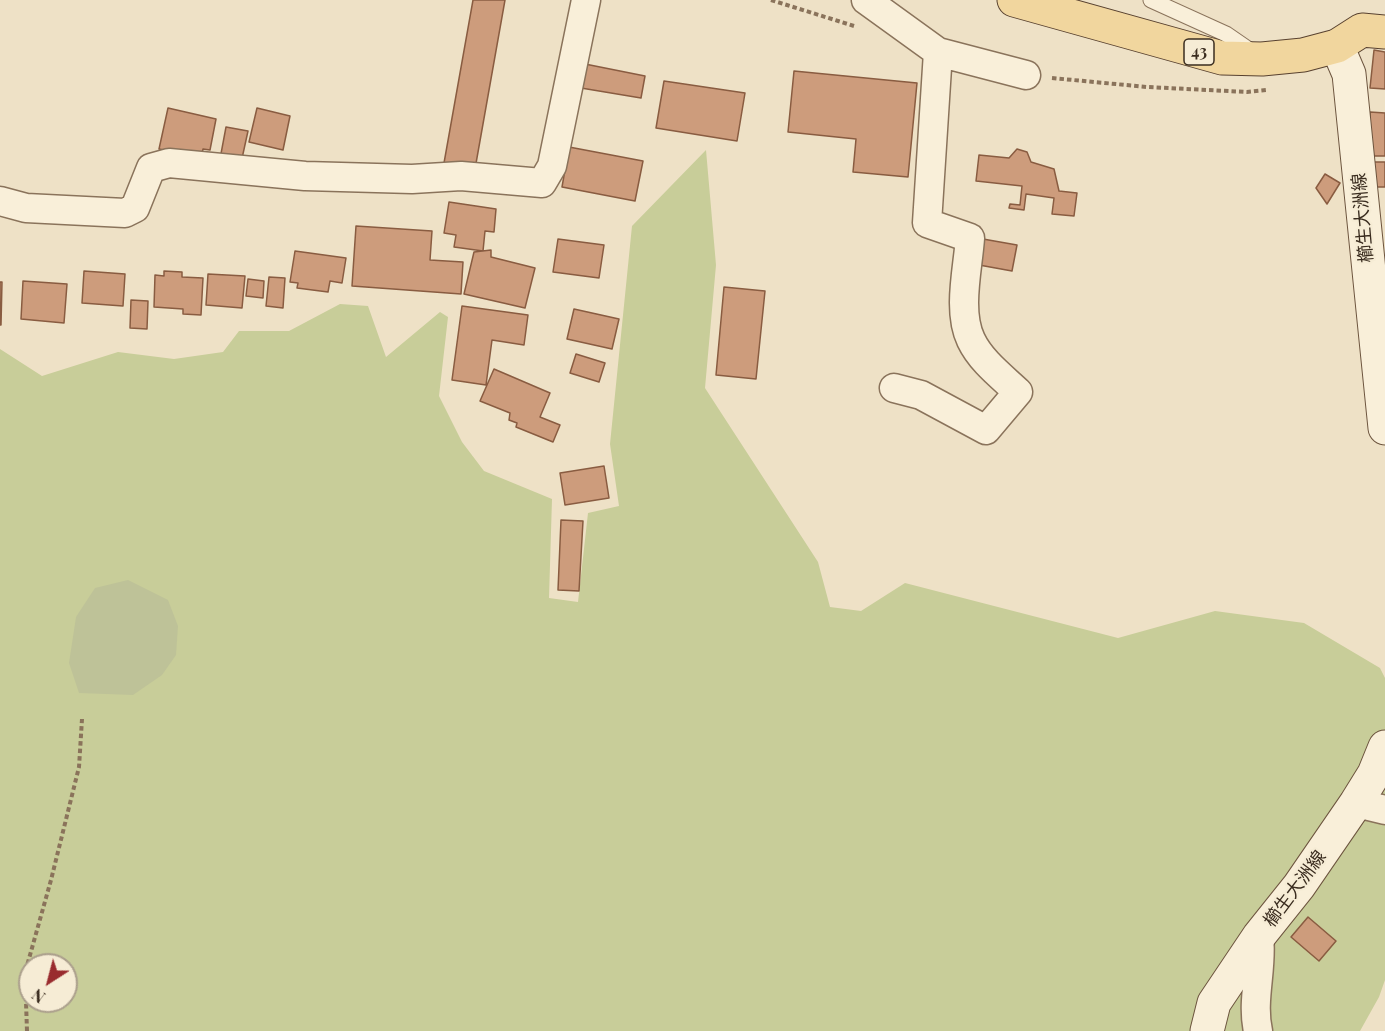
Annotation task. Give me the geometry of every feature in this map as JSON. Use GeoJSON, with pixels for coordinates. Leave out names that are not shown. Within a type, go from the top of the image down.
{"type":"FeatureCollection","features":[{"type":"Feature","properties":{"kind":"main road","name":"43"},"geometry":{"type":"LineString","coordinates":[[1014,0],[1222,58],[1266,74],[1303,55],[1337,46],[1362,30],[1385,32]]}},
{"type":"Feature","properties":{"kind":"main road","name":"櫛生大洲線"},"geometry":{"type":"LineString","coordinates":[[1337,46],[1349,74],[1385,428]]}},
{"type":"Feature","properties":{"kind":"main road","name":"櫛生大洲線"},"geometry":{"type":"LineString","coordinates":[[1207,1031],[1214,1003],[1259,936],[1299,886],[1370,806],[1374,774],[1385,747]]}},
{"type":"Feature","properties":{"kind":"street"},"geometry":{"type":"LineString","coordinates":[[0,201],[26,208],[125,213],[135,208],[151,168],[169,164],[305,176],[412,179],[461,176],[542,183],[552,166],[586,0]]}},
{"type":"Feature","properties":{"kind":"street"},"geometry":{"type":"LineString","coordinates":[[866,0],[938,52],[1026,75]]}},
{"type":"Feature","properties":{"kind":"street"},"geometry":{"type":"LineString","coordinates":[[894,388],[921,395],[986,430],[1018,392],[984,360],[970,339],[965,309],[970,238],[927,223],[938,52]]}},
{"type":"Feature","properties":{"kind":"street"},"geometry":{"type":"LineString","coordinates":[[1258,1031],[1255,1018],[1262,958],[1259,936]]}},
{"type":"Feature","properties":{"kind":"lane"},"geometry":{"type":"LineString","coordinates":[[1151,0],[1226,34],[1266,74]]}},
{"type":"Feature","properties":{"kind":"path"},"geometry":{"type":"LineString","coordinates":[[1026,75],[1147,87],[1247,92],[1266,74]]}},
{"type":"Feature","properties":{"kind":"path"},"geometry":{"type":"LineString","coordinates":[[27,1031],[25,973],[79,767],[82,719]]}},
{"type":"Feature","properties":{"kind":"green space"},"geometry":{"type":"Polygon","coordinates":[[[706,150],[716,265],[705,388],[818,562],[830,607],[861,611],[905,583],[1118,638],[1215,611],[1304,623],[1380,668],[1385,678],[1385,980],[1379,997],[1360,1031],[0,1031],[0,349],[42,376],[118,352],[174,359],[223,352],[239,331],[289,331],[340,304],[368,306],[386,357],[440,312],[448,317],[439,396],[462,442],[484,471],[552,499],[549,598],[578,602],[588,513],[619,506],[610,444],[632,226],[706,150]]]}},
{"type":"Feature","properties":{"kind":"green space"},"geometry":{"type":"Polygon","coordinates":[[[128,580],[168,600],[178,626],[176,655],[162,675],[133,695],[79,693],[69,663],[76,617],[95,588],[128,580]]]}},
{"type":"Feature","properties":{"kind":"building"},"geometry":{"type":"Polygon","coordinates":[[[473,0],[505,0],[475,169],[444,163],[473,0]]]}},
{"type":"Feature","properties":{"kind":"building"},"geometry":{"type":"Polygon","coordinates":[[[1374,50],[1385,52],[1385,89],[1370,88],[1374,50]]]}},
{"type":"Feature","properties":{"kind":"building"},"geometry":{"type":"Polygon","coordinates":[[[585,64],[645,76],[641,98],[581,88],[585,64]]]}},
{"type":"Feature","properties":{"kind":"building"},"geometry":{"type":"Polygon","coordinates":[[[794,71],[917,83],[908,177],[853,172],[856,139],[788,132],[794,71]]]}},
{"type":"Feature","properties":{"kind":"building"},"geometry":{"type":"Polygon","coordinates":[[[664,81],[745,93],[737,141],[656,128],[664,81]]]}},
{"type":"Feature","properties":{"kind":"building"},"geometry":{"type":"Polygon","coordinates":[[[168,108],[216,119],[210,150],[203,149],[201,158],[159,149],[168,108]]]}},
{"type":"Feature","properties":{"kind":"building"},"geometry":{"type":"Polygon","coordinates":[[[257,108],[290,116],[283,150],[249,142],[257,108]]]}},
{"type":"Feature","properties":{"kind":"building"},"geometry":{"type":"Polygon","coordinates":[[[1370,112],[1385,113],[1385,156],[1374,156],[1370,142],[1370,112]]]}},
{"type":"Feature","properties":{"kind":"building"},"geometry":{"type":"Polygon","coordinates":[[[226,127],[248,131],[241,163],[220,159],[226,127]]]}},
{"type":"Feature","properties":{"kind":"building"},"geometry":{"type":"Polygon","coordinates":[[[569,147],[643,161],[635,201],[562,187],[569,147]]]}},
{"type":"Feature","properties":{"kind":"building"},"geometry":{"type":"Polygon","coordinates":[[[1017,149],[1027,152],[1031,162],[1054,169],[1059,191],[1077,193],[1074,216],[1052,214],[1054,198],[1026,194],[1024,210],[1009,208],[1010,204],[1020,205],[1022,186],[976,181],[979,155],[1009,158],[1017,149]]]}},
{"type":"Feature","properties":{"kind":"building"},"geometry":{"type":"Polygon","coordinates":[[[1373,162],[1385,162],[1385,187],[1375,187],[1373,162]]]}},
{"type":"Feature","properties":{"kind":"building"},"geometry":{"type":"Polygon","coordinates":[[[1325,174],[1340,183],[1327,204],[1316,188],[1325,174]]]}},
{"type":"Feature","properties":{"kind":"building"},"geometry":{"type":"Polygon","coordinates":[[[449,202],[496,209],[494,232],[485,231],[483,251],[454,247],[456,235],[444,233],[449,202]]]}},
{"type":"Feature","properties":{"kind":"building"},"geometry":{"type":"Polygon","coordinates":[[[356,226],[432,231],[430,260],[463,262],[461,294],[352,286],[356,226]]]}},
{"type":"Feature","properties":{"kind":"building"},"geometry":{"type":"Polygon","coordinates":[[[558,239],[604,245],[599,278],[553,272],[558,239]]]}},
{"type":"Feature","properties":{"kind":"building"},"geometry":{"type":"Polygon","coordinates":[[[983,239],[1017,245],[1012,271],[979,265],[983,239]]]}},
{"type":"Feature","properties":{"kind":"building"},"geometry":{"type":"Polygon","coordinates":[[[491,250],[491,257],[535,268],[525,308],[464,294],[474,252],[491,250]]]}},
{"type":"Feature","properties":{"kind":"building"},"geometry":{"type":"Polygon","coordinates":[[[295,251],[346,258],[342,283],[330,281],[328,292],[297,288],[298,283],[290,282],[295,251]]]}},
{"type":"Feature","properties":{"kind":"building"},"geometry":{"type":"Polygon","coordinates":[[[84,271],[125,274],[123,306],[82,303],[84,271]]]}},
{"type":"Feature","properties":{"kind":"building"},"geometry":{"type":"Polygon","coordinates":[[[164,271],[182,272],[182,277],[203,278],[201,315],[183,314],[183,309],[154,307],[155,275],[164,276],[164,271]]]}},
{"type":"Feature","properties":{"kind":"building"},"geometry":{"type":"Polygon","coordinates":[[[208,274],[245,276],[242,308],[206,305],[208,274]]]}},
{"type":"Feature","properties":{"kind":"building"},"geometry":{"type":"Polygon","coordinates":[[[269,277],[285,278],[283,308],[266,306],[269,277]]]}},
{"type":"Feature","properties":{"kind":"building"},"geometry":{"type":"Polygon","coordinates":[[[248,279],[264,281],[263,298],[246,296],[248,279]]]}},
{"type":"Feature","properties":{"kind":"building"},"geometry":{"type":"Polygon","coordinates":[[[23,281],[67,284],[64,323],[21,319],[23,281]]]}},
{"type":"Feature","properties":{"kind":"building"},"geometry":{"type":"Polygon","coordinates":[[[0,282],[2,282],[1,325],[0,325],[0,282]]]}},
{"type":"Feature","properties":{"kind":"building"},"geometry":{"type":"Polygon","coordinates":[[[724,287],[765,291],[756,379],[716,375],[724,287]]]}},
{"type":"Feature","properties":{"kind":"building"},"geometry":{"type":"Polygon","coordinates":[[[131,300],[148,301],[147,329],[130,328],[131,300]]]}},
{"type":"Feature","properties":{"kind":"building"},"geometry":{"type":"Polygon","coordinates":[[[462,306],[528,315],[524,345],[492,340],[486,385],[452,380],[462,306]]]}},
{"type":"Feature","properties":{"kind":"building"},"geometry":{"type":"Polygon","coordinates":[[[574,309],[619,319],[612,349],[567,339],[574,309]]]}},
{"type":"Feature","properties":{"kind":"building"},"geometry":{"type":"Polygon","coordinates":[[[576,354],[605,363],[599,382],[570,373],[576,354]]]}},
{"type":"Feature","properties":{"kind":"building"},"geometry":{"type":"Polygon","coordinates":[[[494,369],[550,393],[540,417],[560,425],[553,442],[516,427],[517,423],[509,420],[510,413],[480,401],[494,369]]]}},
{"type":"Feature","properties":{"kind":"building"},"geometry":{"type":"Polygon","coordinates":[[[604,466],[609,498],[565,505],[560,473],[604,466]]]}},
{"type":"Feature","properties":{"kind":"building"},"geometry":{"type":"Polygon","coordinates":[[[561,520],[583,521],[579,591],[558,590],[561,520]]]}},
{"type":"Feature","properties":{"kind":"building"},"geometry":{"type":"Polygon","coordinates":[[[1308,917],[1336,941],[1319,961],[1291,937],[1308,917]]]}}]}
